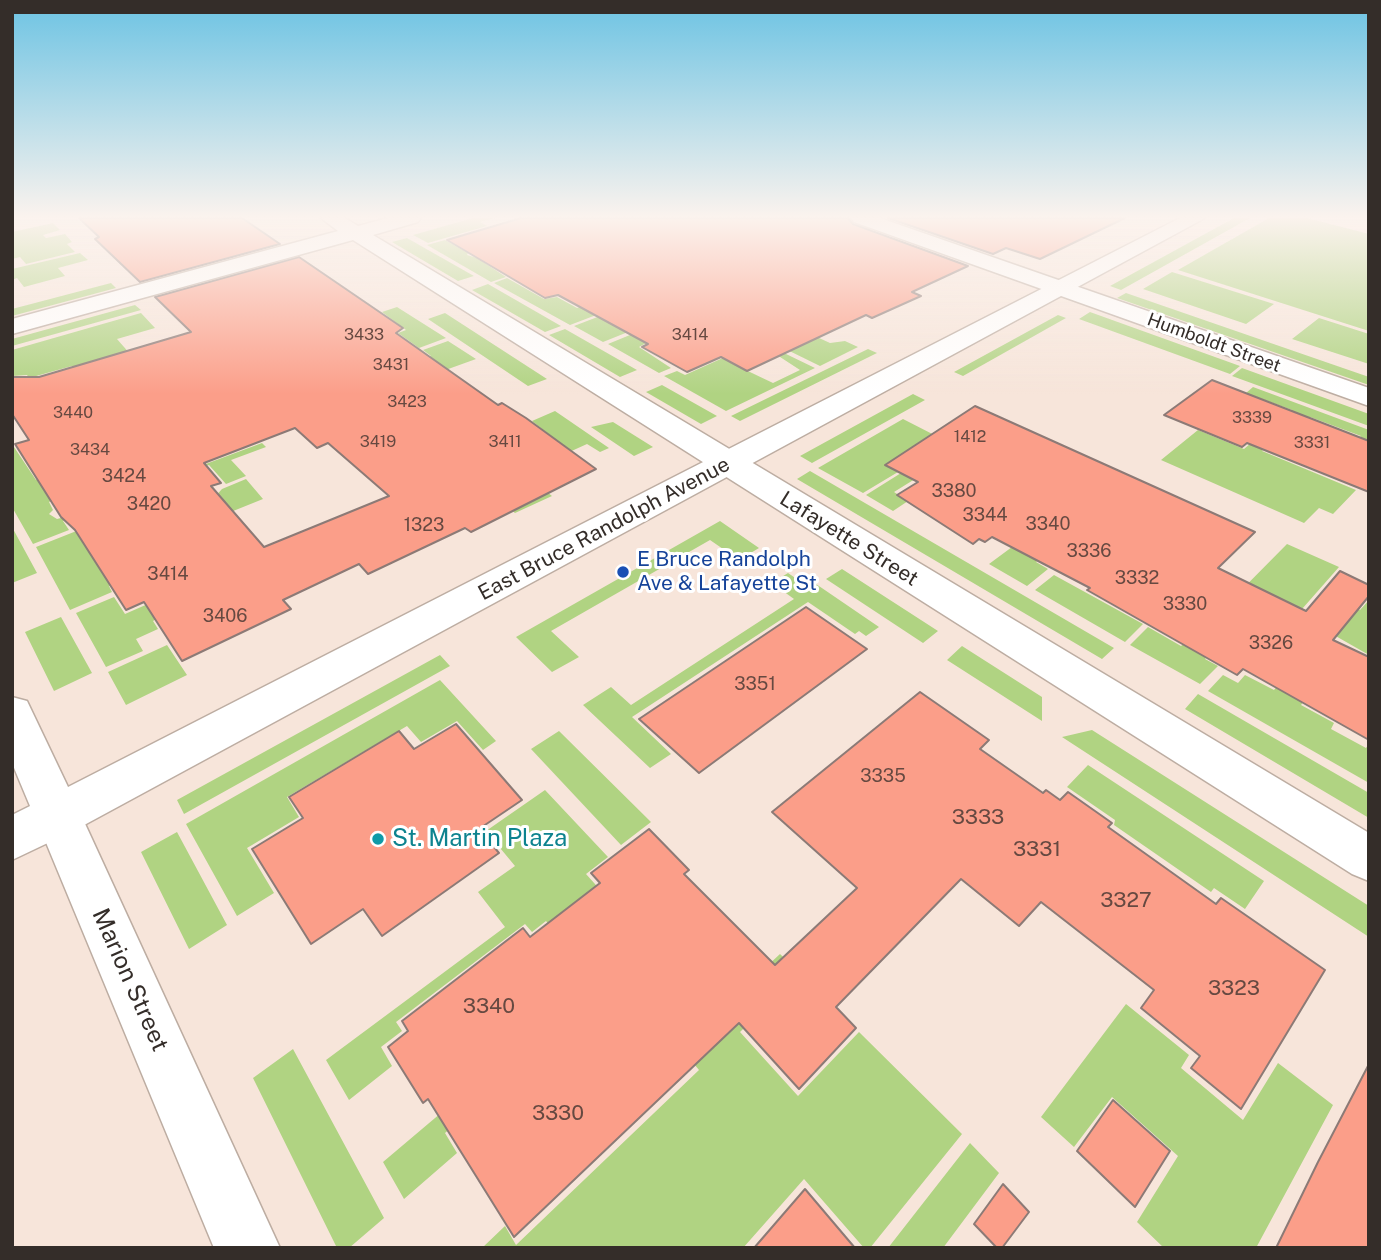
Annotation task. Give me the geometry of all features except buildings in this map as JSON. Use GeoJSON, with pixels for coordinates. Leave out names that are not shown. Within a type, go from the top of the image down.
{"type":"FeatureCollection","features":[{"type":"Feature","properties":{"kind":"street"},"geometry":{"type":"LineString","coordinates":[[12,327],[195,277]]}},
{"type":"Feature","properties":{"kind":"street","name":"Lafayette Street"},"geometry":{"type":"LineString","coordinates":[[426,277],[1369,859]]}},
{"type":"Feature","properties":{"kind":"street","name":"Humboldt Street"},"geometry":{"type":"LineString","coordinates":[[1026,277],[1369,398]]}},
{"type":"Feature","properties":{"kind":"street","name":"East Bruce Randolph Avenue"},"geometry":{"type":"LineString","coordinates":[[35,827],[1083,277]]}},
{"type":"Feature","properties":{"kind":"street","name":"Marion Street"},"geometry":{"type":"LineString","coordinates":[[12,713],[35,827],[247,1248]]}},
{"type":"Feature","properties":{"kind":"green space"},"geometry":{"type":"Polygon","coordinates":[[[12,277],[62,277],[24,287],[17,278],[12,280],[12,277]]]}},
{"type":"Feature","properties":{"kind":"green space"},"geometry":{"type":"Polygon","coordinates":[[[451,277],[471,277],[458,281],[451,277]]]}},
{"type":"Feature","properties":{"kind":"green space"},"geometry":{"type":"Polygon","coordinates":[[[482,277],[506,277],[491,282],[482,277]]]}},
{"type":"Feature","properties":{"kind":"green space"},"geometry":{"type":"Polygon","coordinates":[[[1127,277],[1145,277],[1121,290],[1110,286],[1127,277]]]}},
{"type":"Feature","properties":{"kind":"green space"},"geometry":{"type":"Polygon","coordinates":[[[1164,277],[1187,277],[1274,304],[1246,324],[1143,289],[1164,277]]]}},
{"type":"Feature","properties":{"kind":"green space"},"geometry":{"type":"Polygon","coordinates":[[[1199,277],[1369,277],[1369,331],[1199,277]]]}},
{"type":"Feature","properties":{"kind":"green space"},"geometry":{"type":"Polygon","coordinates":[[[507,278],[544,299],[557,297],[577,308],[596,301],[612,309],[570,325],[494,283],[507,278]]]}},
{"type":"Feature","properties":{"kind":"green space"},"geometry":{"type":"Polygon","coordinates":[[[111,283],[116,288],[12,316],[12,309],[111,283]]]}},
{"type":"Feature","properties":{"kind":"green space"},"geometry":{"type":"Polygon","coordinates":[[[488,284],[561,326],[545,332],[472,290],[488,284]]]}},
{"type":"Feature","properties":{"kind":"green space"},"geometry":{"type":"Polygon","coordinates":[[[1126,293],[1369,377],[1369,385],[1117,298],[1126,293]]]}},
{"type":"Feature","properties":{"kind":"green space"},"geometry":{"type":"Polygon","coordinates":[[[135,305],[141,310],[12,346],[12,339],[135,305]]]}},
{"type":"Feature","properties":{"kind":"green space"},"geometry":{"type":"Polygon","coordinates":[[[397,307],[446,338],[419,348],[398,333],[406,330],[382,312],[397,307]]]}},
{"type":"Feature","properties":{"kind":"green space"},"geometry":{"type":"Polygon","coordinates":[[[613,311],[638,328],[603,342],[574,326],[613,311]]]}},
{"type":"Feature","properties":{"kind":"green space"},"geometry":{"type":"Polygon","coordinates":[[[1090,312],[1240,366],[1230,374],[1079,319],[1090,312]]]}},
{"type":"Feature","properties":{"kind":"green space"},"geometry":{"type":"Polygon","coordinates":[[[141,313],[155,328],[117,339],[138,363],[83,380],[72,366],[29,378],[27,375],[12,376],[12,350],[141,313]]]}},
{"type":"Feature","properties":{"kind":"green space"},"geometry":{"type":"Polygon","coordinates":[[[445,313],[547,379],[528,386],[428,319],[445,313]]]}},
{"type":"Feature","properties":{"kind":"green space"},"geometry":{"type":"Polygon","coordinates":[[[1058,315],[1066,318],[963,376],[954,372],[1058,315]]]}},
{"type":"Feature","properties":{"kind":"green space"},"geometry":{"type":"Polygon","coordinates":[[[1319,318],[1369,334],[1369,364],[1292,339],[1319,318]]]}},
{"type":"Feature","properties":{"kind":"green space"},"geometry":{"type":"Polygon","coordinates":[[[793,326],[830,343],[845,341],[858,347],[820,366],[765,339],[793,326]]]}},
{"type":"Feature","properties":{"kind":"green space"},"geometry":{"type":"Polygon","coordinates":[[[565,329],[637,370],[620,377],[549,335],[565,329]]]}},
{"type":"Feature","properties":{"kind":"green space"},"geometry":{"type":"Polygon","coordinates":[[[642,330],[646,343],[639,347],[671,368],[659,373],[608,344],[642,330]]]}},
{"type":"Feature","properties":{"kind":"green space"},"geometry":{"type":"Polygon","coordinates":[[[448,341],[476,359],[440,372],[426,359],[431,356],[423,350],[448,341]]]}},
{"type":"Feature","properties":{"kind":"green space"},"geometry":{"type":"Polygon","coordinates":[[[868,349],[877,353],[740,421],[731,416],[868,349]]]}},
{"type":"Feature","properties":{"kind":"green space"},"geometry":{"type":"Polygon","coordinates":[[[784,353],[815,368],[726,411],[664,376],[677,371],[685,375],[725,357],[733,361],[731,363],[773,383],[800,370],[777,355],[784,353]]]}},
{"type":"Feature","properties":{"kind":"green space"},"geometry":{"type":"Polygon","coordinates":[[[1242,368],[1369,414],[1369,426],[1232,376],[1242,368]]]}},
{"type":"Feature","properties":{"kind":"green space"},"geometry":{"type":"Polygon","coordinates":[[[662,385],[717,416],[701,424],[646,392],[662,385]]]}},
{"type":"Feature","properties":{"kind":"green space"},"geometry":{"type":"Polygon","coordinates":[[[1253,387],[1369,430],[1369,454],[1323,473],[1361,436],[1310,417],[1299,426],[1255,444],[1292,410],[1246,393],[1253,387]]]}},
{"type":"Feature","properties":{"kind":"green space"},"geometry":{"type":"Polygon","coordinates":[[[913,394],[925,400],[812,463],[800,456],[913,394]]]}},
{"type":"Feature","properties":{"kind":"green space"},"geometry":{"type":"Polygon","coordinates":[[[555,411],[609,448],[600,452],[587,444],[523,473],[552,496],[515,513],[460,468],[496,460],[551,436],[532,421],[555,411]]]}},
{"type":"Feature","properties":{"kind":"green space"},"geometry":{"type":"Polygon","coordinates":[[[903,419],[948,442],[863,493],[818,468],[903,419]]]}},
{"type":"Feature","properties":{"kind":"green space"},"geometry":{"type":"Polygon","coordinates":[[[613,422],[653,447],[634,456],[591,427],[613,422]]]}},
{"type":"Feature","properties":{"kind":"green space"},"geometry":{"type":"Polygon","coordinates":[[[1198,430],[1244,449],[1251,443],[1264,449],[1262,451],[1356,490],[1333,514],[1319,508],[1304,523],[1161,460],[1198,430]]]}},
{"type":"Feature","properties":{"kind":"green space"},"geometry":{"type":"Polygon","coordinates":[[[952,441],[952,456],[894,492],[908,501],[893,511],[866,495],[952,441]]]}},
{"type":"Feature","properties":{"kind":"green space"},"geometry":{"type":"Polygon","coordinates":[[[262,443],[266,447],[231,460],[246,476],[226,484],[209,465],[73,516],[72,514],[262,443]]]}},
{"type":"Feature","properties":{"kind":"green space"},"geometry":{"type":"Polygon","coordinates":[[[12,444],[36,480],[45,476],[61,497],[49,502],[53,510],[49,514],[57,519],[69,516],[63,521],[69,530],[33,544],[12,507],[12,444]]]}},
{"type":"Feature","properties":{"kind":"green space"},"geometry":{"type":"Polygon","coordinates":[[[810,471],[1114,648],[1102,659],[797,479],[810,471]]]}},
{"type":"Feature","properties":{"kind":"green space"},"geometry":{"type":"Polygon","coordinates":[[[246,479],[263,499],[114,559],[126,579],[109,586],[112,592],[70,610],[36,547],[84,528],[212,500],[222,489],[246,479]]]}},
{"type":"Feature","properties":{"kind":"green space"},"geometry":{"type":"Polygon","coordinates":[[[720,521],[759,548],[739,560],[710,540],[551,631],[579,657],[552,672],[516,637],[720,521]]]}},
{"type":"Feature","properties":{"kind":"green space"},"geometry":{"type":"Polygon","coordinates":[[[12,527],[37,573],[12,583],[12,527]]]}},
{"type":"Feature","properties":{"kind":"green space"},"geometry":{"type":"Polygon","coordinates":[[[1287,544],[1339,567],[1295,617],[1192,640],[1287,544]]]}},
{"type":"Feature","properties":{"kind":"green space"},"geometry":{"type":"Polygon","coordinates":[[[1023,546],[1043,556],[1036,562],[1048,569],[1027,586],[989,564],[1012,547],[1017,550],[1023,546]]]}},
{"type":"Feature","properties":{"kind":"green space"},"geometry":{"type":"Polygon","coordinates":[[[246,561],[153,621],[158,629],[136,639],[143,651],[106,667],[76,613],[114,597],[125,614],[246,561]]]}},
{"type":"Feature","properties":{"kind":"green space"},"geometry":{"type":"Polygon","coordinates":[[[842,569],[938,631],[923,643],[826,579],[842,569]]]}},
{"type":"Feature","properties":{"kind":"green space"},"geometry":{"type":"Polygon","coordinates":[[[788,573],[810,588],[816,584],[879,627],[866,636],[859,631],[855,634],[808,602],[632,717],[671,754],[650,768],[583,705],[611,687],[631,705],[794,599],[772,583],[788,573]]]}},
{"type":"Feature","properties":{"kind":"green space"},"geometry":{"type":"Polygon","coordinates":[[[1054,575],[1143,624],[1125,642],[1035,590],[1054,575]]]}},
{"type":"Feature","properties":{"kind":"green space"},"geometry":{"type":"Polygon","coordinates":[[[1325,593],[1360,610],[1369,600],[1369,655],[1304,618],[1325,593]]]}},
{"type":"Feature","properties":{"kind":"green space"},"geometry":{"type":"Polygon","coordinates":[[[61,617],[92,673],[54,691],[25,632],[61,617]]]}},
{"type":"Feature","properties":{"kind":"green space"},"geometry":{"type":"Polygon","coordinates":[[[1148,627],[1181,646],[1187,641],[1210,653],[1205,659],[1218,666],[1200,684],[1130,645],[1148,627]]]}},
{"type":"Feature","properties":{"kind":"green space"},"geometry":{"type":"Polygon","coordinates":[[[167,645],[187,675],[126,705],[108,672],[167,645]]]}},
{"type":"Feature","properties":{"kind":"green space"},"geometry":{"type":"Polygon","coordinates":[[[962,646],[1042,697],[1042,721],[947,660],[962,646]]]}},
{"type":"Feature","properties":{"kind":"green space"},"geometry":{"type":"Polygon","coordinates":[[[1344,650],[1301,705],[1334,723],[1331,729],[1366,748],[1369,744],[1369,783],[1208,691],[1223,675],[1238,683],[1245,675],[1274,690],[1292,669],[1344,650]]]}},
{"type":"Feature","properties":{"kind":"green space"},"geometry":{"type":"Polygon","coordinates":[[[440,655],[450,666],[184,814],[177,800],[440,655]]]}},
{"type":"Feature","properties":{"kind":"green space"},"geometry":{"type":"Polygon","coordinates":[[[440,680],[496,741],[483,750],[457,721],[421,742],[407,726],[287,797],[299,817],[247,848],[274,893],[237,916],[186,824],[440,680]]]}},
{"type":"Feature","properties":{"kind":"green space"},"geometry":{"type":"Polygon","coordinates":[[[1198,694],[1369,793],[1369,818],[1185,709],[1198,694]]]}},
{"type":"Feature","properties":{"kind":"green space"},"geometry":{"type":"Polygon","coordinates":[[[1092,730],[1369,906],[1369,937],[1062,737],[1092,730]]]}},
{"type":"Feature","properties":{"kind":"green space"},"geometry":{"type":"Polygon","coordinates":[[[559,731],[651,822],[621,845],[531,749],[559,731]]]}},
{"type":"Feature","properties":{"kind":"green space"},"geometry":{"type":"Polygon","coordinates":[[[1088,765],[1264,881],[1245,909],[1214,888],[1211,892],[1114,825],[1115,820],[1067,787],[1088,765]]]}},
{"type":"Feature","properties":{"kind":"green space"},"geometry":{"type":"Polygon","coordinates":[[[545,790],[608,857],[586,874],[621,913],[556,933],[546,921],[532,932],[525,924],[396,1022],[402,1031],[381,1047],[392,1066],[349,1100],[326,1060],[505,927],[478,892],[515,866],[486,831],[545,790]]]}},
{"type":"Feature","properties":{"kind":"green space"},"geometry":{"type":"Polygon","coordinates":[[[177,832],[227,925],[189,949],[141,852],[177,832]]]}},
{"type":"Feature","properties":{"kind":"green space"},"geometry":{"type":"Polygon","coordinates":[[[780,954],[800,973],[740,1032],[798,1096],[859,1032],[962,1134],[870,1248],[864,1248],[804,1179],[743,1248],[482,1248],[505,1226],[516,1245],[699,1070],[680,1047],[780,954]]]}},
{"type":"Feature","properties":{"kind":"green space"},"geometry":{"type":"Polygon","coordinates":[[[1126,1004],[1189,1055],[1181,1068],[1243,1120],[1278,1063],[1333,1105],[1256,1248],[1164,1248],[1137,1222],[1178,1156],[1112,1097],[1074,1147],[1041,1117],[1126,1004]]]}},
{"type":"Feature","properties":{"kind":"green space"},"geometry":{"type":"Polygon","coordinates":[[[532,1036],[543,1050],[445,1133],[457,1153],[404,1199],[383,1162],[532,1036]]]}},
{"type":"Feature","properties":{"kind":"green space"},"geometry":{"type":"Polygon","coordinates":[[[293,1049],[384,1218],[349,1248],[337,1248],[253,1078],[293,1049]]]}},
{"type":"Feature","properties":{"kind":"green space"},"geometry":{"type":"Polygon","coordinates":[[[970,1143],[999,1173],[943,1248],[888,1248],[970,1143]]]}},
{"type":"Feature","properties":{"kind":"place","name":"E Bruce Randolph Ave & Lafayette St"},"geometry":{"type":"Point","coordinates":[623,572]}},
{"type":"Feature","properties":{"kind":"place","name":"St. Martin Plaza"},"geometry":{"type":"Point","coordinates":[378,839]}}]}
